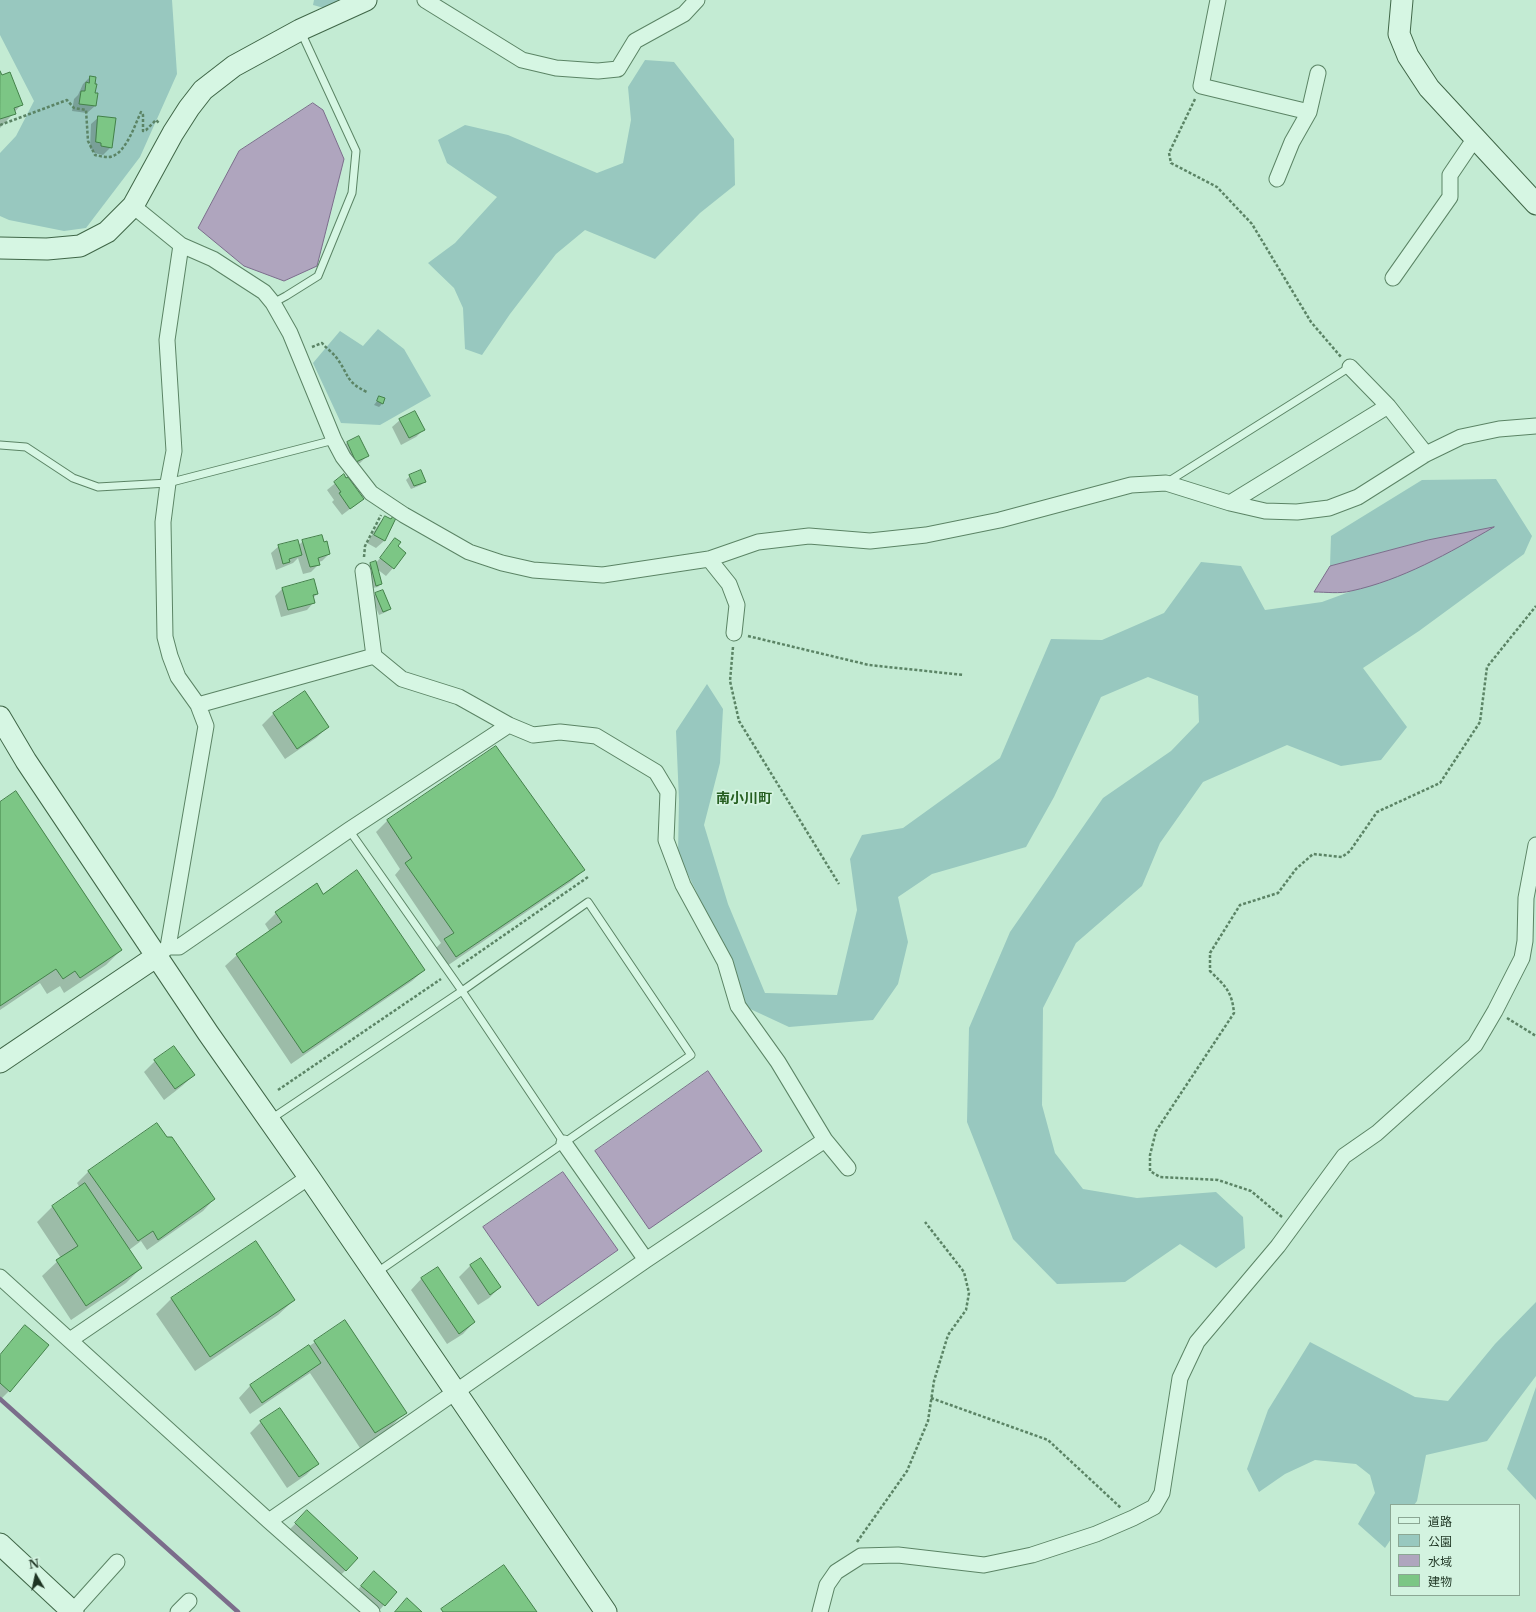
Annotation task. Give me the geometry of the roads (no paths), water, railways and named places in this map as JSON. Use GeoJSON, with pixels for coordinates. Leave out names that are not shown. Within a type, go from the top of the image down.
{"type":"FeatureCollection","features":[{"type":"Feature","properties":{"kind":"street"},"geometry":{"type":"LineString","coordinates":[[0,248],[47,249],[80,246],[107,232],[133,206],[173,133],[203,90],[234,66],[300,30],[366,0]]}},
{"type":"Feature","properties":{"kind":"street"},"geometry":{"type":"LineString","coordinates":[[425,0],[522,60],[556,68],[598,71],[618,69],[635,41],[684,14],[697,0]]}},
{"type":"Feature","properties":{"kind":"street"},"geometry":{"type":"LineString","coordinates":[[1218,0],[1201,86],[1308,112]]}},
{"type":"Feature","properties":{"kind":"street"},"geometry":{"type":"LineString","coordinates":[[1402,0],[1400,34],[1408,56],[1429,88],[1536,204]]}},
{"type":"Feature","properties":{"kind":"street"},"geometry":{"type":"LineString","coordinates":[[1277,179],[1292,142],[1308,112],[1318,73]]}},
{"type":"Feature","properties":{"kind":"street"},"geometry":{"type":"LineString","coordinates":[[1393,278],[1450,197],[1450,175],[1475,138]]}},
{"type":"Feature","properties":{"kind":"street"},"geometry":{"type":"LineString","coordinates":[[133,206],[181,244],[213,259],[264,292],[273,302],[293,339],[334,440],[343,457],[371,493],[386,504],[469,552],[502,563],[532,570],[603,575],[709,559],[758,542],[809,536],[870,541],[926,535],[1000,520],[1131,486],[1166,483],[1230,503],[1265,511],[1297,512],[1329,508],[1358,497],[1426,454],[1461,437],[1499,429],[1536,426]]}},
{"type":"Feature","properties":{"kind":"street"},"geometry":{"type":"LineString","coordinates":[[163,952],[206,726],[198,705],[178,677],[165,637],[163,522],[174,451],[167,340],[181,244]]}},
{"type":"Feature","properties":{"kind":"street"},"geometry":{"type":"LineString","coordinates":[[1350,367],[1388,406],[1426,454]]}},
{"type":"Feature","properties":{"kind":"street"},"geometry":{"type":"LineString","coordinates":[[1230,503],[1388,406]]}},
{"type":"Feature","properties":{"kind":"street"},"geometry":{"type":"LineString","coordinates":[[709,559],[729,584],[737,606],[734,633]]}},
{"type":"Feature","properties":{"kind":"street"},"geometry":{"type":"LineString","coordinates":[[363,571],[374,656],[402,679],[459,697],[509,725],[533,735],[560,732],[596,736],[656,772],[668,792],[666,840],[683,885],[725,962],[738,1006],[778,1062],[824,1140],[848,1168]]}},
{"type":"Feature","properties":{"kind":"street"},"geometry":{"type":"LineString","coordinates":[[198,705],[374,656]]}},
{"type":"Feature","properties":{"kind":"street"},"geometry":{"type":"LineString","coordinates":[[0,717],[26,760],[163,952],[208,1033],[270,1120],[374,1274],[456,1390],[606,1612]]}},
{"type":"Feature","properties":{"kind":"street"},"geometry":{"type":"LineString","coordinates":[[0,1062],[163,952],[179,947],[349,830],[509,725]]}},
{"type":"Feature","properties":{"kind":"street"},"geometry":{"type":"LineString","coordinates":[[820,1612],[827,1585],[836,1572],[862,1556],[898,1555],[984,1565],[1032,1555],[1096,1534],[1154,1507],[1162,1493],[1180,1378],[1196,1342],[1278,1246],[1344,1156],[1377,1133],[1475,1045],[1495,1011],[1522,958],[1525,942],[1526,898],[1536,845]]}},
{"type":"Feature","properties":{"kind":"street"},"geometry":{"type":"LineString","coordinates":[[269,1521],[456,1390],[824,1140]]}},
{"type":"Feature","properties":{"kind":"street"},"geometry":{"type":"LineString","coordinates":[[564,1143],[646,1260]]}},
{"type":"Feature","properties":{"kind":"street"},"geometry":{"type":"LineString","coordinates":[[70,1340],[309,1177]]}},
{"type":"Feature","properties":{"kind":"street"},"geometry":{"type":"LineString","coordinates":[[0,1277],[269,1521],[372,1612]]}},
{"type":"Feature","properties":{"kind":"street"},"geometry":{"type":"LineString","coordinates":[[0,1544],[72,1612],[117,1562]]}},
{"type":"Feature","properties":{"kind":"street"},"geometry":{"type":"LineString","coordinates":[[178,1612],[189,1601]]}},
{"type":"Feature","properties":{"kind":"lane"},"geometry":{"type":"LineString","coordinates":[[273,302],[286,296],[318,276],[352,193],[355,165],[356,151],[300,30]]}},
{"type":"Feature","properties":{"kind":"lane"},"geometry":{"type":"LineString","coordinates":[[1166,483],[1350,367]]}},
{"type":"Feature","properties":{"kind":"lane"},"geometry":{"type":"LineString","coordinates":[[0,445],[26,447],[73,478],[98,487],[168,483],[334,440]]}},
{"type":"Feature","properties":{"kind":"lane"},"geometry":{"type":"LineString","coordinates":[[349,830],[462,991],[564,1143]]}},
{"type":"Feature","properties":{"kind":"lane"},"geometry":{"type":"LineString","coordinates":[[270,1120],[462,991],[588,902],[691,1055],[374,1274]]}},
{"type":"Feature","properties":{"kind":"water"},"geometry":{"type":"Polygon","coordinates":[[[313,103],[323,110],[344,159],[317,266],[284,281],[244,266],[198,228],[239,151],[313,103]]]}},
{"type":"Feature","properties":{"kind":"water"},"geometry":{"type":"Polygon","coordinates":[[[1494,527],[1425,565],[1389,580],[1347,592],[1314,592],[1330,566],[1428,540],[1494,527]]]}},
{"type":"Feature","properties":{"kind":"water"},"geometry":{"type":"Polygon","coordinates":[[[708,1071],[762,1151],[649,1229],[595,1151],[708,1071]]]}},
{"type":"Feature","properties":{"kind":"water"},"geometry":{"type":"Polygon","coordinates":[[[563,1172],[618,1250],[538,1306],[483,1227],[563,1172]]]}},
{"type":"Feature","properties":{"kind":"waterway"},"geometry":{"type":"LineString","coordinates":[[0,1399],[238,1612]]}},
{"type":"Feature","properties":{"kind":"district","name":"南小川町"},"geometry":{"type":"Point","coordinates":[744,799]}}]}
